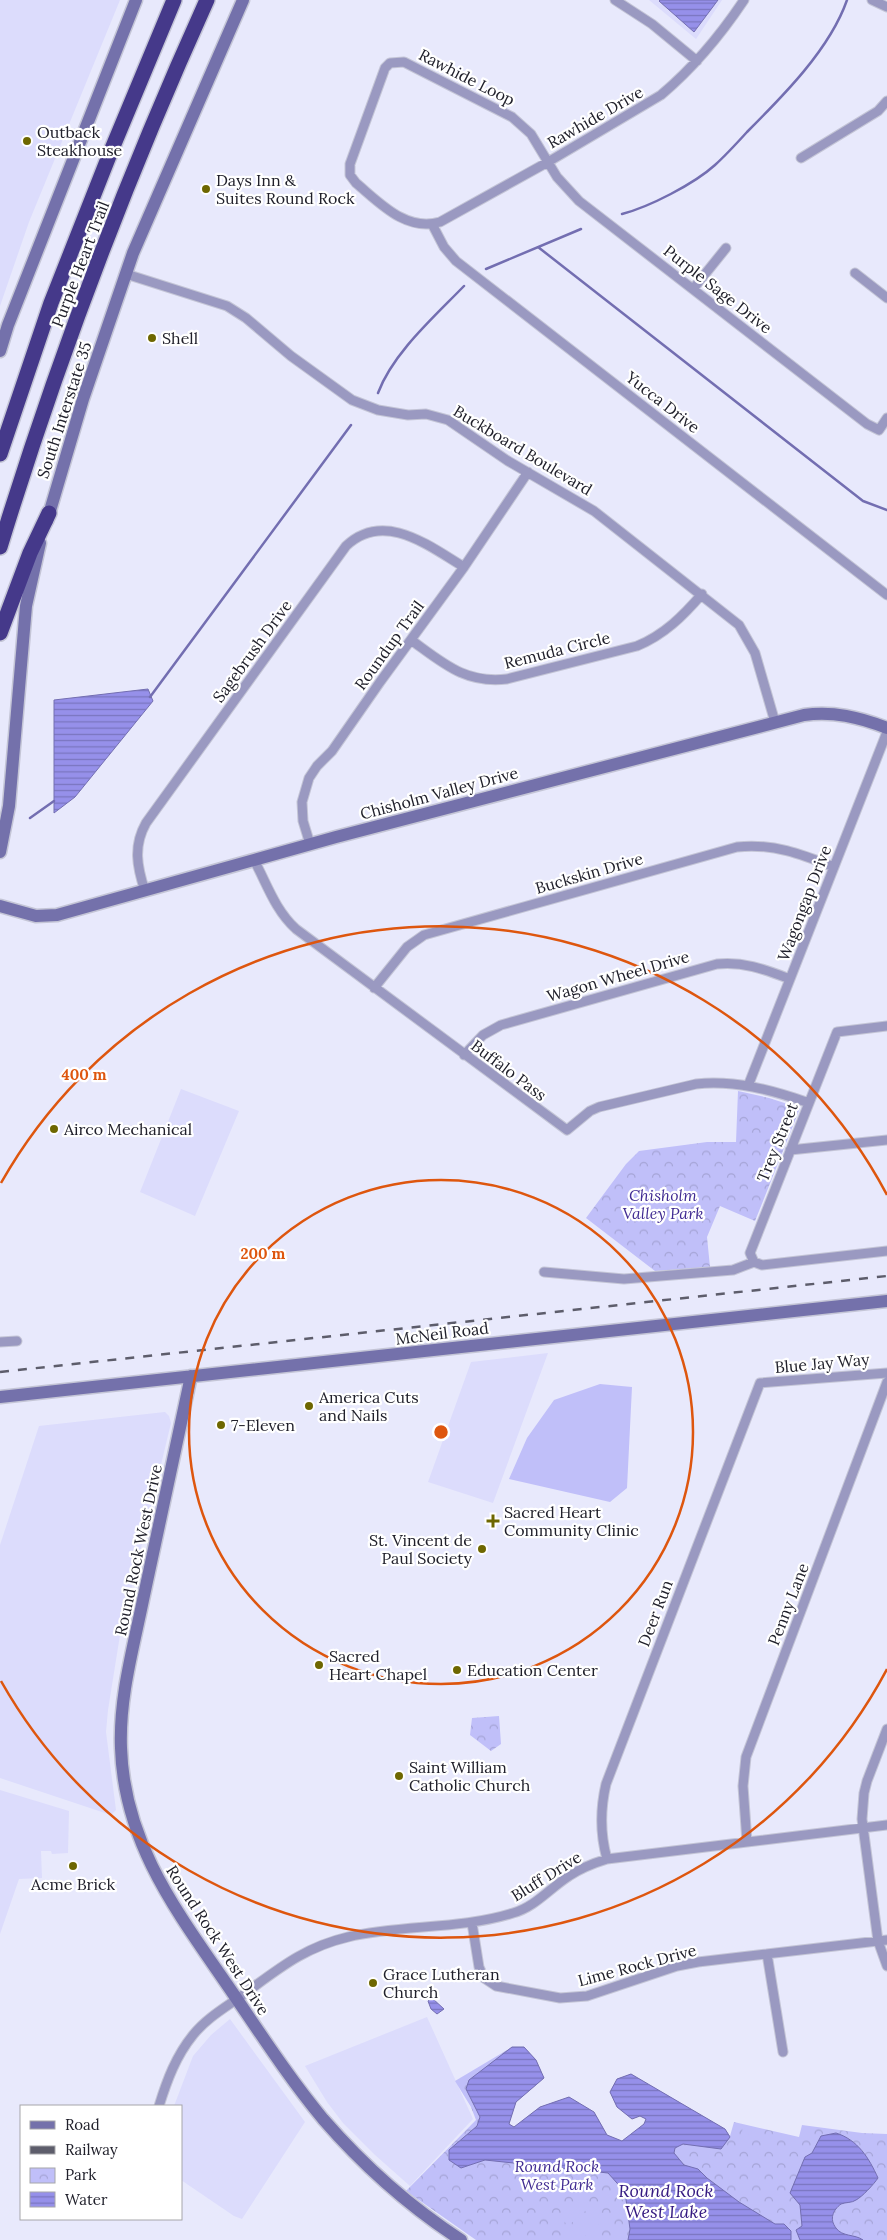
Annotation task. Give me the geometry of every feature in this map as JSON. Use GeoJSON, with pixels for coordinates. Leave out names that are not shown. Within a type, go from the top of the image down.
{"type":"FeatureCollection","features":[{"type":"Feature","properties":{"kind":"highway","name":"Purple Heart Trail"},"geometry":{"type":"LineString","coordinates":[[0,454],[51,303],[174,0]]}},
{"type":"Feature","properties":{"kind":"highway","name":"Purple Heart Trail"},"geometry":{"type":"LineString","coordinates":[[0,547],[43,412],[88,290],[156,118],[208,0]]}},
{"type":"Feature","properties":{"kind":"highway"},"geometry":{"type":"LineString","coordinates":[[0,633],[30,553],[49,512]]}},
{"type":"Feature","properties":{"kind":"main road"},"geometry":{"type":"LineString","coordinates":[[0,351],[10,320],[136,0]]}},
{"type":"Feature","properties":{"kind":"main road","name":"South Interstate 35"},"geometry":{"type":"LineString","coordinates":[[0,852],[9,806],[26,606],[49,512],[83,398],[126,274],[243,0]]}},
{"type":"Feature","properties":{"kind":"main road","name":"Chisholm Valley Drive"},"geometry":{"type":"LineString","coordinates":[[0,906],[23,914],[50,916],[310,844],[804,715],[831,713],[870,721],[887,728]]}},
{"type":"Feature","properties":{"kind":"main road","name":"McNeil Road"},"geometry":{"type":"LineString","coordinates":[[0,1397],[887,1301]]}},
{"type":"Feature","properties":{"kind":"main road","name":"Round Rock West Drive"},"geometry":{"type":"LineString","coordinates":[[191,1376],[124,1698],[121,1720],[122,1766],[130,1811],[151,1866],[172,1905],[302,2092],[355,2154],[412,2204],[461,2240]]}},
{"type":"Feature","properties":{"kind":"street"},"geometry":{"type":"LineString","coordinates":[[615,0],[652,24],[697,60]]}},
{"type":"Feature","properties":{"kind":"street","name":"Rawhide Drive"},"geometry":{"type":"LineString","coordinates":[[432,224],[447,218],[644,107],[677,81],[697,60],[725,29],[744,0]]}},
{"type":"Feature","properties":{"kind":"street"},"geometry":{"type":"LineString","coordinates":[[872,0],[887,7]]}},
{"type":"Feature","properties":{"kind":"street","name":"Rawhide Loop"},"geometry":{"type":"LineString","coordinates":[[432,224],[416,224],[405,221],[356,183],[350,175],[350,164],[385,68],[390,63],[404,62],[507,113],[531,134],[548,162]]}},
{"type":"Feature","properties":{"kind":"street"},"geometry":{"type":"LineString","coordinates":[[801,158],[878,110],[887,102]]}},
{"type":"Feature","properties":{"kind":"street","name":"Purple Sage Drive"},"geometry":{"type":"LineString","coordinates":[[548,162],[557,177],[580,201],[867,424],[879,430],[887,418]]}},
{"type":"Feature","properties":{"kind":"street","name":"Yucca Drive"},"geometry":{"type":"LineString","coordinates":[[432,224],[444,247],[456,261],[887,595]]}},
{"type":"Feature","properties":{"kind":"street"},"geometry":{"type":"LineString","coordinates":[[693,289],[726,248]]}},
{"type":"Feature","properties":{"kind":"street"},"geometry":{"type":"LineString","coordinates":[[855,273],[887,298]]}},
{"type":"Feature","properties":{"kind":"street","name":"Buckboard Boulevard"},"geometry":{"type":"LineString","coordinates":[[126,274],[227,306],[246,318],[291,356],[352,400],[378,410],[408,415],[426,414],[448,420],[508,461],[594,510],[731,617],[746,636],[755,653],[775,722]]}},
{"type":"Feature","properties":{"kind":"street","name":"Roundup Trail"},"geometry":{"type":"LineString","coordinates":[[310,844],[303,821],[302,802],[309,778],[317,766],[332,751],[464,566],[528,472]]}},
{"type":"Feature","properties":{"kind":"street","name":"Sagebrush Drive"},"geometry":{"type":"LineString","coordinates":[[145,891],[137,864],[137,852],[140,834],[146,823],[346,546],[367,532],[380,529],[395,530],[464,566]]}},
{"type":"Feature","properties":{"kind":"street","name":"Remuda Circle"},"geometry":{"type":"LineString","coordinates":[[411,640],[454,670],[466,676],[486,680],[507,679],[637,646],[651,640],[669,628],[702,594]]}},
{"type":"Feature","properties":{"kind":"street","name":"Wagongap Drive"},"geometry":{"type":"LineString","coordinates":[[748,1086],[887,732]]}},
{"type":"Feature","properties":{"kind":"street","name":"Buckskin Drive"},"geometry":{"type":"LineString","coordinates":[[374,988],[407,947],[424,935],[737,847],[760,845],[774,847],[834,867]]}},
{"type":"Feature","properties":{"kind":"street","name":"Buffalo Pass"},"geometry":{"type":"LineString","coordinates":[[254,860],[275,904],[291,924],[374,988],[567,1130],[590,1111],[617,1102],[696,1084],[718,1082],[748,1086],[788,1095],[809,1103]]}},
{"type":"Feature","properties":{"kind":"street","name":"Wagon Wheel Drive"},"geometry":{"type":"LineString","coordinates":[[464,1055],[483,1035],[501,1025],[717,964],[746,964],[760,967],[790,979]]}},
{"type":"Feature","properties":{"kind":"street","name":"Trey Street"},"geometry":{"type":"LineString","coordinates":[[754,1262],[750,1253],[837,1032],[887,1026]]}},
{"type":"Feature","properties":{"kind":"street"},"geometry":{"type":"LineString","coordinates":[[790,1150],[887,1140]]}},
{"type":"Feature","properties":{"kind":"street"},"geometry":{"type":"LineString","coordinates":[[544,1272],[624,1279],[733,1270],[754,1262],[762,1266],[887,1251]]}},
{"type":"Feature","properties":{"kind":"street"},"geometry":{"type":"LineString","coordinates":[[0,1342],[18,1340]]}},
{"type":"Feature","properties":{"kind":"street","name":"Blue Jay Way"},"geometry":{"type":"LineString","coordinates":[[760,1383],[887,1372]]}},
{"type":"Feature","properties":{"kind":"street","name":"Penny Lane"},"geometry":{"type":"LineString","coordinates":[[747,1842],[743,1786],[746,1758],[887,1382]]}},
{"type":"Feature","properties":{"kind":"street","name":"Deer Run"},"geometry":{"type":"LineString","coordinates":[[607,1859],[601,1827],[602,1799],[606,1784],[760,1383]]}},
{"type":"Feature","properties":{"kind":"street"},"geometry":{"type":"LineString","coordinates":[[887,1729],[864,1794],[864,1828],[887,1966]]}},
{"type":"Feature","properties":{"kind":"street","name":"Bluff Drive"},"geometry":{"type":"LineString","coordinates":[[159,2105],[170,2074],[193,2034],[207,2020],[290,1960],[335,1941],[391,1931],[472,1922],[514,1913],[527,1908],[574,1873],[607,1859],[887,1825]]}},
{"type":"Feature","properties":{"kind":"street","name":"Lime Rock Drive"},"geometry":{"type":"LineString","coordinates":[[472,1922],[479,1967],[484,1978],[496,1986],[560,1998],[587,1996],[677,1966],[883,1941]]}},
{"type":"Feature","properties":{"kind":"street"},"geometry":{"type":"LineString","coordinates":[[767,1954],[783,2052]]}},
{"type":"Feature","properties":{"kind":"shaded area"},"geometry":{"type":"Polygon","coordinates":[[[0,0],[120,0],[29,222],[0,306],[0,0]]]}},
{"type":"Feature","properties":{"kind":"shaded area"},"geometry":{"type":"Polygon","coordinates":[[[649,0],[722,0],[696,39],[649,0]]]}},
{"type":"Feature","properties":{"kind":"shaded area"},"geometry":{"type":"Polygon","coordinates":[[[181,1089],[239,1111],[195,1216],[140,1192],[181,1089]]]}},
{"type":"Feature","properties":{"kind":"shaded area"},"geometry":{"type":"Polygon","coordinates":[[[548,1353],[493,1503],[428,1482],[471,1362],[548,1353]]]}},
{"type":"Feature","properties":{"kind":"shaded area"},"geometry":{"type":"Polygon","coordinates":[[[165,1412],[169,1416],[171,1423],[120,1635],[108,1710],[106,1732],[116,1810],[111,1815],[0,1778],[0,1545],[39,1426],[165,1412]]]}},
{"type":"Feature","properties":{"kind":"shaded area"},"geometry":{"type":"Polygon","coordinates":[[[0,1790],[69,1811],[68,1853],[52,1854],[51,1851],[41,1851],[42,1878],[19,1879],[0,1934],[0,1790]]]}},
{"type":"Feature","properties":{"kind":"shaded area"},"geometry":{"type":"Polygon","coordinates":[[[427,2017],[473,2119],[410,2186],[343,2123],[327,2102],[305,2066],[427,2017]]]}},
{"type":"Feature","properties":{"kind":"shaded area"},"geometry":{"type":"Polygon","coordinates":[[[230,2019],[305,2122],[242,2219],[234,2216],[182,2181],[182,2105],[174,2105],[193,2056],[211,2035],[230,2019]]]}},
{"type":"Feature","properties":{"kind":"green space","name":"Chisholm Valley Park"},"geometry":{"type":"Polygon","coordinates":[[[738,1091],[800,1108],[755,1221],[720,1206],[707,1237],[710,1267],[655,1271],[586,1218],[626,1164],[639,1151],[707,1142],[736,1142],[738,1091]]]}},
{"type":"Feature","properties":{"kind":"green space"},"geometry":{"type":"Polygon","coordinates":[[[600,1384],[632,1387],[627,1488],[610,1502],[509,1479],[527,1438],[554,1400],[600,1384]]]}},
{"type":"Feature","properties":{"kind":"green space"},"geometry":{"type":"Polygon","coordinates":[[[499,1716],[501,1744],[491,1751],[470,1735],[472,1718],[499,1716]]]}},
{"type":"Feature","properties":{"kind":"green space","name":"Round Rock West Park"},"geometry":{"type":"Polygon","coordinates":[[[512,2047],[524,2047],[536,2060],[544,2078],[516,2102],[509,2124],[514,2127],[540,2107],[569,2097],[594,2112],[607,2135],[622,2141],[644,2124],[646,2119],[640,2116],[632,2119],[617,2107],[610,2092],[617,2079],[631,2074],[725,2129],[730,2136],[734,2122],[799,2137],[802,2125],[862,2133],[887,2134],[887,2240],[476,2240],[406,2191],[476,2120],[471,2107],[455,2081],[512,2047]]]}},
{"type":"Feature","properties":{"kind":"green space"},"geometry":{"type":"Polygon","coordinates":[[[743,2128],[750,2130],[745,2147],[738,2144],[743,2128]]]}},
{"type":"Feature","properties":{"kind":"green space"},"geometry":{"type":"Polygon","coordinates":[[[581,2196],[591,2206],[568,2226],[559,2215],[581,2196]]]}},
{"type":"Feature","properties":{"kind":"green space"},"geometry":{"type":"Polygon","coordinates":[[[594,2210],[603,2221],[580,2240],[572,2230],[594,2210]]]}},
{"type":"Feature","properties":{"kind":"water"},"geometry":{"type":"Polygon","coordinates":[[[660,0],[718,0],[694,32],[660,0]]]}},
{"type":"Feature","properties":{"kind":"water"},"geometry":{"type":"Polygon","coordinates":[[[148,689],[153,701],[75,797],[54,813],[54,700],[148,689]]]}},
{"type":"Feature","properties":{"kind":"water"},"geometry":{"type":"Polygon","coordinates":[[[432,1998],[444,2009],[437,2014],[431,2009],[428,2001],[432,1998]]]}},
{"type":"Feature","properties":{"kind":"water","name":"Round Rock West Lake"},"geometry":{"type":"Polygon","coordinates":[[[512,2047],[524,2047],[536,2060],[544,2078],[516,2102],[509,2124],[514,2127],[540,2107],[569,2097],[594,2112],[607,2135],[622,2141],[644,2124],[646,2119],[640,2116],[632,2119],[617,2107],[610,2092],[617,2079],[631,2074],[725,2129],[730,2137],[721,2149],[683,2144],[675,2148],[674,2153],[684,2165],[698,2169],[739,2202],[775,2224],[784,2224],[791,2231],[791,2240],[628,2240],[630,2229],[625,2192],[608,2173],[485,2160],[461,2168],[449,2160],[449,2150],[477,2126],[480,2117],[466,2089],[469,2080],[512,2047]]]}},
{"type":"Feature","properties":{"kind":"water"},"geometry":{"type":"Polygon","coordinates":[[[836,2133],[857,2145],[871,2164],[878,2178],[871,2187],[854,2201],[841,2204],[836,2209],[832,2218],[834,2225],[839,2231],[863,2240],[800,2240],[796,2230],[802,2226],[800,2205],[790,2193],[805,2157],[812,2153],[821,2136],[836,2133]]]}},
{"type":"Feature","properties":{"kind":"waterway"},"geometry":{"type":"LineString","coordinates":[[622,214],[671,194],[695,180],[719,161],[804,71],[829,36],[847,0]]}},
{"type":"Feature","properties":{"kind":"waterway"},"geometry":{"type":"LineString","coordinates":[[486,269],[581,229]]}},
{"type":"Feature","properties":{"kind":"waterway"},"geometry":{"type":"LineString","coordinates":[[538,247],[863,501],[887,510]]}},
{"type":"Feature","properties":{"kind":"waterway"},"geometry":{"type":"LineString","coordinates":[[378,393],[394,364],[415,336],[464,286]]}},
{"type":"Feature","properties":{"kind":"waterway"},"geometry":{"type":"LineString","coordinates":[[150,697],[351,425]]}},
{"type":"Feature","properties":{"kind":"waterway"},"geometry":{"type":"LineString","coordinates":[[30,818],[54,801]]}},
{"type":"Feature","properties":{"kind":"railway"},"geometry":{"type":"LineString","coordinates":[[0,1372],[887,1276]]}},
{"type":"Feature","properties":{"kind":"place","name":"Outback Steakhouse"},"geometry":{"type":"Point","coordinates":[27,141]}},
{"type":"Feature","properties":{"kind":"place","name":"Days Inn & Suites Round Rock"},"geometry":{"type":"Point","coordinates":[206,189]}},
{"type":"Feature","properties":{"kind":"place","name":"Shell"},"geometry":{"type":"Point","coordinates":[152,338]}},
{"type":"Feature","properties":{"kind":"place","name":"Airco Mechanical"},"geometry":{"type":"Point","coordinates":[54,1129]}},
{"type":"Feature","properties":{"kind":"place","name":"America Cuts and Nails"},"geometry":{"type":"Point","coordinates":[309,1406]}},
{"type":"Feature","properties":{"kind":"place","name":"7-Eleven"},"geometry":{"type":"Point","coordinates":[221,1425]}},
{"type":"Feature","properties":{"kind":"place","name":"Sacred Heart Community Clinic"},"geometry":{"type":"Point","coordinates":[493,1521]}},
{"type":"Feature","properties":{"kind":"place","name":"St. Vincent de Paul Society"},"geometry":{"type":"Point","coordinates":[482,1549]}},
{"type":"Feature","properties":{"kind":"place","name":"Sacred Heart Chapel"},"geometry":{"type":"Point","coordinates":[319,1665]}},
{"type":"Feature","properties":{"kind":"place","name":"Education Center"},"geometry":{"type":"Point","coordinates":[457,1670]}},
{"type":"Feature","properties":{"kind":"place","name":"Saint William Catholic Church"},"geometry":{"type":"Point","coordinates":[399,1776]}},
{"type":"Feature","properties":{"kind":"place","name":"Acme Brick"},"geometry":{"type":"Point","coordinates":[73,1866]}},
{"type":"Feature","properties":{"kind":"place","name":"Grace Lutheran Church"},"geometry":{"type":"Point","coordinates":[373,1983]}}]}
